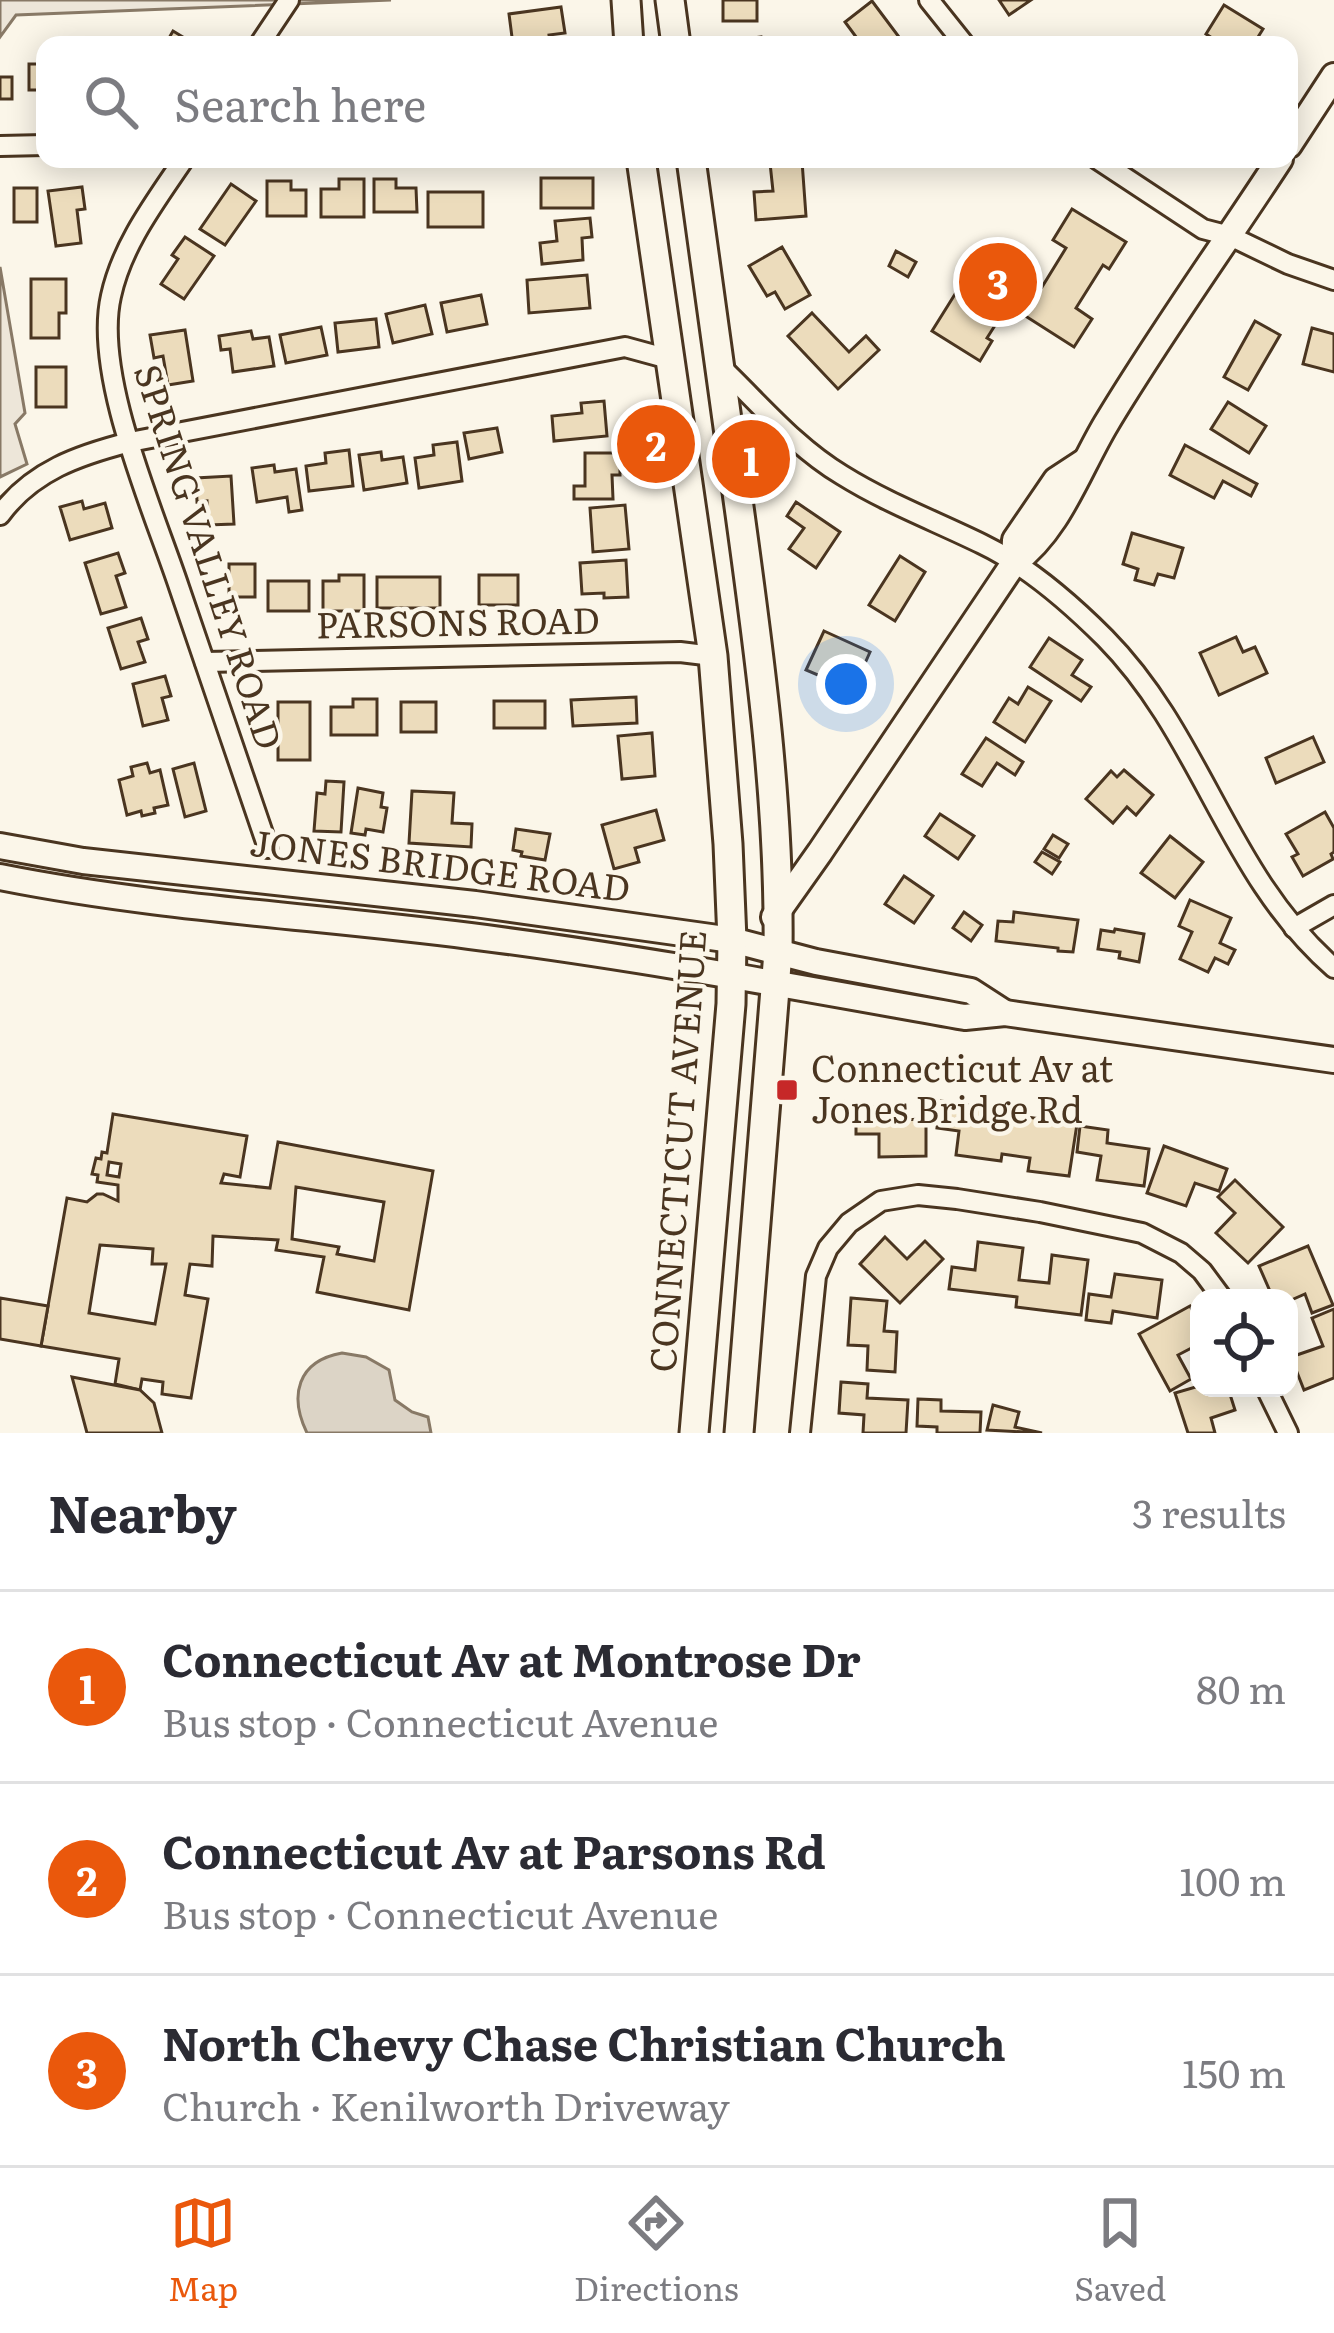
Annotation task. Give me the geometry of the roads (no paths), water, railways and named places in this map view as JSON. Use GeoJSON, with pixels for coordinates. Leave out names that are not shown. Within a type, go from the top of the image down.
{"type":"FeatureCollection","features":[{"type":"Feature","properties":{"kind":"main road"},"geometry":{"type":"LineString","coordinates":[[626,0],[628,36]]}},
{"type":"Feature","properties":{"kind":"main road"},"geometry":{"type":"LineString","coordinates":[[670,0],[675,36]]}},
{"type":"Feature","properties":{"kind":"main road"},"geometry":{"type":"LineString","coordinates":[[1298,131],[1334,76]]}},
{"type":"Feature","properties":{"kind":"main road","name":"CONNECTICUT AVENUE"},"geometry":{"type":"LineString","coordinates":[[642,168],[713,656],[728,844],[754,946],[775,984],[739,1433]]}},
{"type":"Feature","properties":{"kind":"main road","name":"CONNECTICUT AVENUE"},"geometry":{"type":"LineString","coordinates":[[693,168],[758,641],[778,910],[731,978],[694,1433]]}},
{"type":"Feature","properties":{"kind":"main road"},"geometry":{"type":"LineString","coordinates":[[778,910],[1014,563],[1015,540],[1056,480],[1087,459],[1174,316],[1274,168]]}},
{"type":"Feature","properties":{"kind":"main road","name":"JONES BRIDGE ROAD"},"geometry":{"type":"LineString","coordinates":[[0,846],[83,861],[475,904],[754,946],[971,991],[1005,1013]]}},
{"type":"Feature","properties":{"kind":"main road","name":"JONES BRIDGE ROAD"},"geometry":{"type":"LineString","coordinates":[[0,878],[126,899],[471,936],[965,1017],[1005,1013],[1334,1060]]}},
{"type":"Feature","properties":{"kind":"street"},"geometry":{"type":"LineString","coordinates":[[265,36],[289,0]]}},
{"type":"Feature","properties":{"kind":"street"},"geometry":{"type":"LineString","coordinates":[[928,0],[958,36]]}},
{"type":"Feature","properties":{"kind":"street"},"geometry":{"type":"LineString","coordinates":[[0,146],[36,145]]}},
{"type":"Feature","properties":{"kind":"street","name":"SPRING VALLEY ROAD"},"geometry":{"type":"LineString","coordinates":[[178,168],[126,250],[111,294],[106,330],[111,373],[130,442],[268,848]]}},
{"type":"Feature","properties":{"kind":"street"},"geometry":{"type":"LineString","coordinates":[[1111,168],[1203,229],[1334,280]]}},
{"type":"Feature","properties":{"kind":"street"},"geometry":{"type":"LineString","coordinates":[[0,515],[44,473],[91,452],[130,442],[625,347],[669,359]]}},
{"type":"Feature","properties":{"kind":"street"},"geometry":{"type":"LineString","coordinates":[[719,365],[791,436],[840,474],[986,545],[1072,606],[1137,673],[1169,720],[1247,864],[1294,928],[1334,968]]}},
{"type":"Feature","properties":{"kind":"street","name":"PARSONS ROAD"},"geometry":{"type":"LineString","coordinates":[[205,662],[680,652],[713,656]]}},
{"type":"Feature","properties":{"kind":"street"},"geometry":{"type":"LineString","coordinates":[[1294,928],[1334,904]]}},
{"type":"Feature","properties":{"kind":"street"},"geometry":{"type":"LineString","coordinates":[[800,1433],[816,1276],[829,1247],[851,1221],[881,1201],[918,1195],[957,1198],[1142,1233],[1181,1253],[1215,1289]]}},
{"type":"Feature","properties":{"kind":"street"},"geometry":{"type":"LineString","coordinates":[[1271,1397],[1288,1433]]}},
{"type":"Feature","properties":{"kind":"place","name":"North Chevy Chase Christian Church"},"geometry":{"type":"Point","coordinates":[998,282]}},
{"type":"Feature","properties":{"kind":"place","name":"Connecticut Av at Parsons Rd"},"geometry":{"type":"Point","coordinates":[656,444]}},
{"type":"Feature","properties":{"kind":"place","name":"Connecticut Av at Montrose Dr"},"geometry":{"type":"Point","coordinates":[751,459]}},
{"type":"Feature","properties":{"kind":"place","name":"Connecticut Av at Jones Bridge Rd"},"geometry":{"type":"Point","coordinates":[787,1090]}}]}
